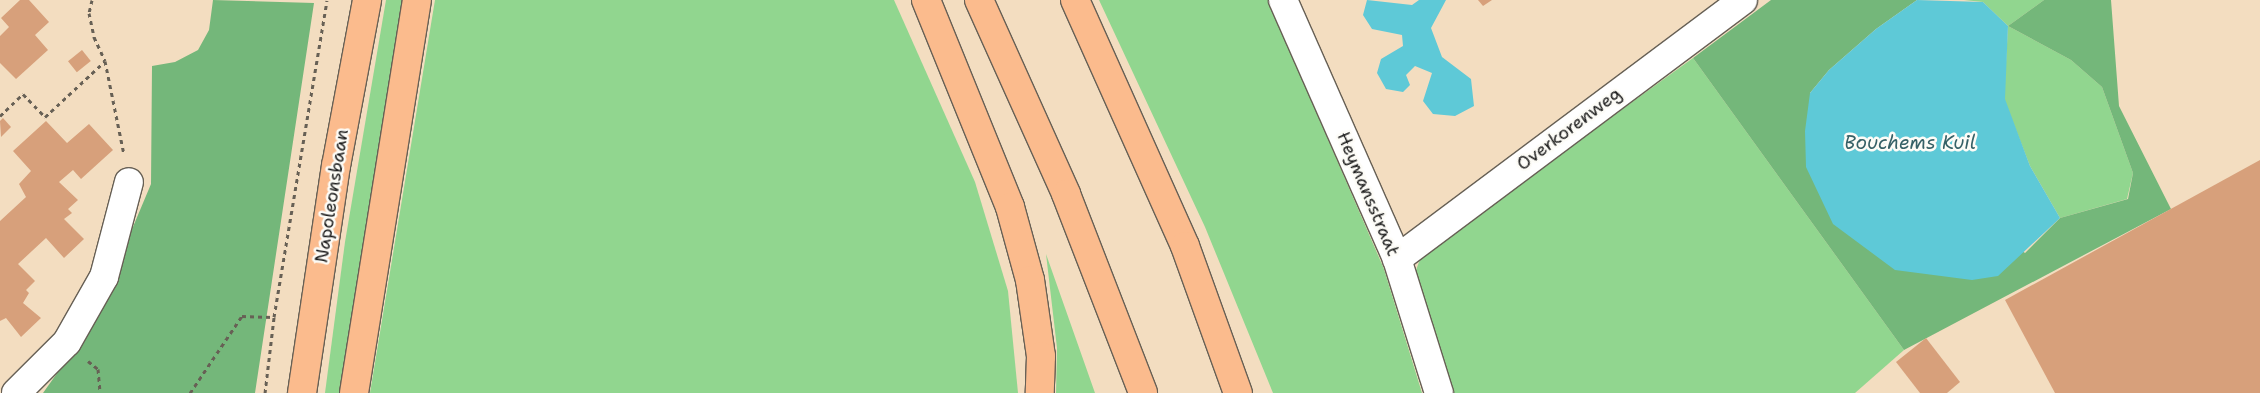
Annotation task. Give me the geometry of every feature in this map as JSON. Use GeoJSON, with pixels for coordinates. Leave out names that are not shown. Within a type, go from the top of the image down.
{"type":"FeatureCollection","features":[{"type":"Feature","properties":{"kind":"main road","name":"Napoleonsbaan"},"geometry":{"type":"LineString","coordinates":[[302,393],[336,166],[367,0]]}},
{"type":"Feature","properties":{"kind":"main road"},"geometry":{"type":"LineString","coordinates":[[354,393],[417,0]]}},
{"type":"Feature","properties":{"kind":"main road"},"geometry":{"type":"LineString","coordinates":[[926,0],[1010,207],[1030,280],[1041,356],[1040,393]]}},
{"type":"Feature","properties":{"kind":"main road"},"geometry":{"type":"LineString","coordinates":[[979,0],[1066,194],[1143,393]]}},
{"type":"Feature","properties":{"kind":"main road"},"geometry":{"type":"LineString","coordinates":[[1074,0],[1185,246],[1238,393]]}},
{"type":"Feature","properties":{"kind":"street","name":"Heymansstraat"},"geometry":{"type":"LineString","coordinates":[[1283,0],[1396,259],[1439,393]]}},
{"type":"Feature","properties":{"kind":"street","name":"Overkorenweg"},"geometry":{"type":"LineString","coordinates":[[1396,259],[1743,0]]}},
{"type":"Feature","properties":{"kind":"street"},"geometry":{"type":"LineString","coordinates":[[16,393],[67,342],[104,277],[129,182]]}},
{"type":"Feature","properties":{"kind":"path"},"geometry":{"type":"LineString","coordinates":[[92,0],[89,13],[94,37],[105,61],[129,182]]}},
{"type":"Feature","properties":{"kind":"path","name":"Napoleonsbaan"},"geometry":{"type":"LineString","coordinates":[[265,393],[274,318],[327,0]]}},
{"type":"Feature","properties":{"kind":"path"},"geometry":{"type":"LineString","coordinates":[[0,116],[22,94],[45,117],[105,61]]}},
{"type":"Feature","properties":{"kind":"path"},"geometry":{"type":"LineString","coordinates":[[190,393],[242,316],[274,318]]}},
{"type":"Feature","properties":{"kind":"green space"},"geometry":{"type":"Polygon","coordinates":[[[213,0],[314,3],[255,393],[43,393],[80,341],[106,291],[151,184],[152,66],[175,62],[198,50],[209,30],[213,0]]]}},
{"type":"Feature","properties":{"kind":"green space"},"geometry":{"type":"Polygon","coordinates":[[[386,0],[408,0],[347,393],[325,393],[345,242],[386,0]]]}},
{"type":"Feature","properties":{"kind":"green space"},"geometry":{"type":"Polygon","coordinates":[[[435,0],[894,0],[975,182],[1008,291],[1018,393],[370,393],[435,0]]]}},
{"type":"Feature","properties":{"kind":"green space"},"geometry":{"type":"Polygon","coordinates":[[[1099,0],[1268,0],[1384,269],[1422,393],[1273,393],[1205,227],[1099,0]]]}},
{"type":"Feature","properties":{"kind":"green space"},"geometry":{"type":"Polygon","coordinates":[[[1771,0],[1917,0],[1876,29],[1829,70],[1810,93],[2025,253],[2060,218],[2128,199],[2133,173],[2102,87],[2071,60],[2008,26],[2044,0],[2111,0],[2119,106],[2171,209],[1904,350],[1693,58],[1771,0]]]}},
{"type":"Feature","properties":{"kind":"green space"},"geometry":{"type":"Polygon","coordinates":[[[1964,0],[2044,0],[2008,26],[1983,2],[1964,0]]]}},
{"type":"Feature","properties":{"kind":"green space"},"geometry":{"type":"Polygon","coordinates":[[[2008,26],[2071,60],[2102,87],[2133,173],[2127,199],[2060,218],[2030,166],[2004,99],[2008,26]]]}},
{"type":"Feature","properties":{"kind":"green space"},"geometry":{"type":"Polygon","coordinates":[[[1693,58],[1904,350],[1855,393],[1451,393],[1413,278],[1422,254],[1693,58]]]}},
{"type":"Feature","properties":{"kind":"green space"},"geometry":{"type":"Polygon","coordinates":[[[1046,254],[1095,393],[1056,393],[1057,348],[1046,254]]]}},
{"type":"Feature","properties":{"kind":"water"},"geometry":{"type":"Polygon","coordinates":[[[1367,0],[1412,5],[1419,0],[1446,0],[1431,28],[1442,57],[1471,79],[1474,106],[1455,116],[1433,114],[1423,101],[1432,73],[1415,66],[1406,75],[1410,85],[1403,92],[1386,89],[1377,73],[1381,59],[1403,46],[1402,35],[1372,29],[1363,15],[1367,0]]]}},
{"type":"Feature","properties":{"kind":"water","name":"Bouchems Kuil"},"geometry":{"type":"Polygon","coordinates":[[[1917,0],[1983,2],[2008,26],[2005,99],[2030,166],[2060,218],[1998,276],[1972,280],[1895,270],[1833,224],[1806,167],[1805,131],[1810,93],[1829,70],[1876,29],[1917,0]]]}},
{"type":"Feature","properties":{"kind":"building"},"geometry":{"type":"Polygon","coordinates":[[[20,0],[29,0],[49,22],[35,35],[48,50],[16,79],[0,63],[0,36],[9,27],[1,18],[20,0]]]}},
{"type":"Feature","properties":{"kind":"building"},"geometry":{"type":"Polygon","coordinates":[[[1478,0],[1492,0],[1483,6],[1478,0]]]}},
{"type":"Feature","properties":{"kind":"building"},"geometry":{"type":"Polygon","coordinates":[[[82,50],[91,61],[77,72],[68,61],[82,50]]]}},
{"type":"Feature","properties":{"kind":"building"},"geometry":{"type":"Polygon","coordinates":[[[3,118],[11,127],[1,137],[0,121],[3,118]]]}},
{"type":"Feature","properties":{"kind":"building"},"geometry":{"type":"Polygon","coordinates":[[[46,121],[67,143],[89,124],[113,150],[81,179],[73,170],[59,182],[78,200],[68,209],[72,213],[64,219],[84,239],[64,258],[46,238],[18,264],[35,281],[26,290],[29,293],[23,303],[41,318],[21,337],[6,318],[0,321],[0,221],[26,197],[19,184],[31,171],[13,151],[46,121]]]}},
{"type":"Feature","properties":{"kind":"building"},"geometry":{"type":"Polygon","coordinates":[[[2260,160],[2260,393],[2055,393],[2005,300],[2260,160]]]}},
{"type":"Feature","properties":{"kind":"building"},"geometry":{"type":"Polygon","coordinates":[[[1926,338],[1960,382],[1947,393],[1920,393],[1896,362],[1926,338]]]}}]}
